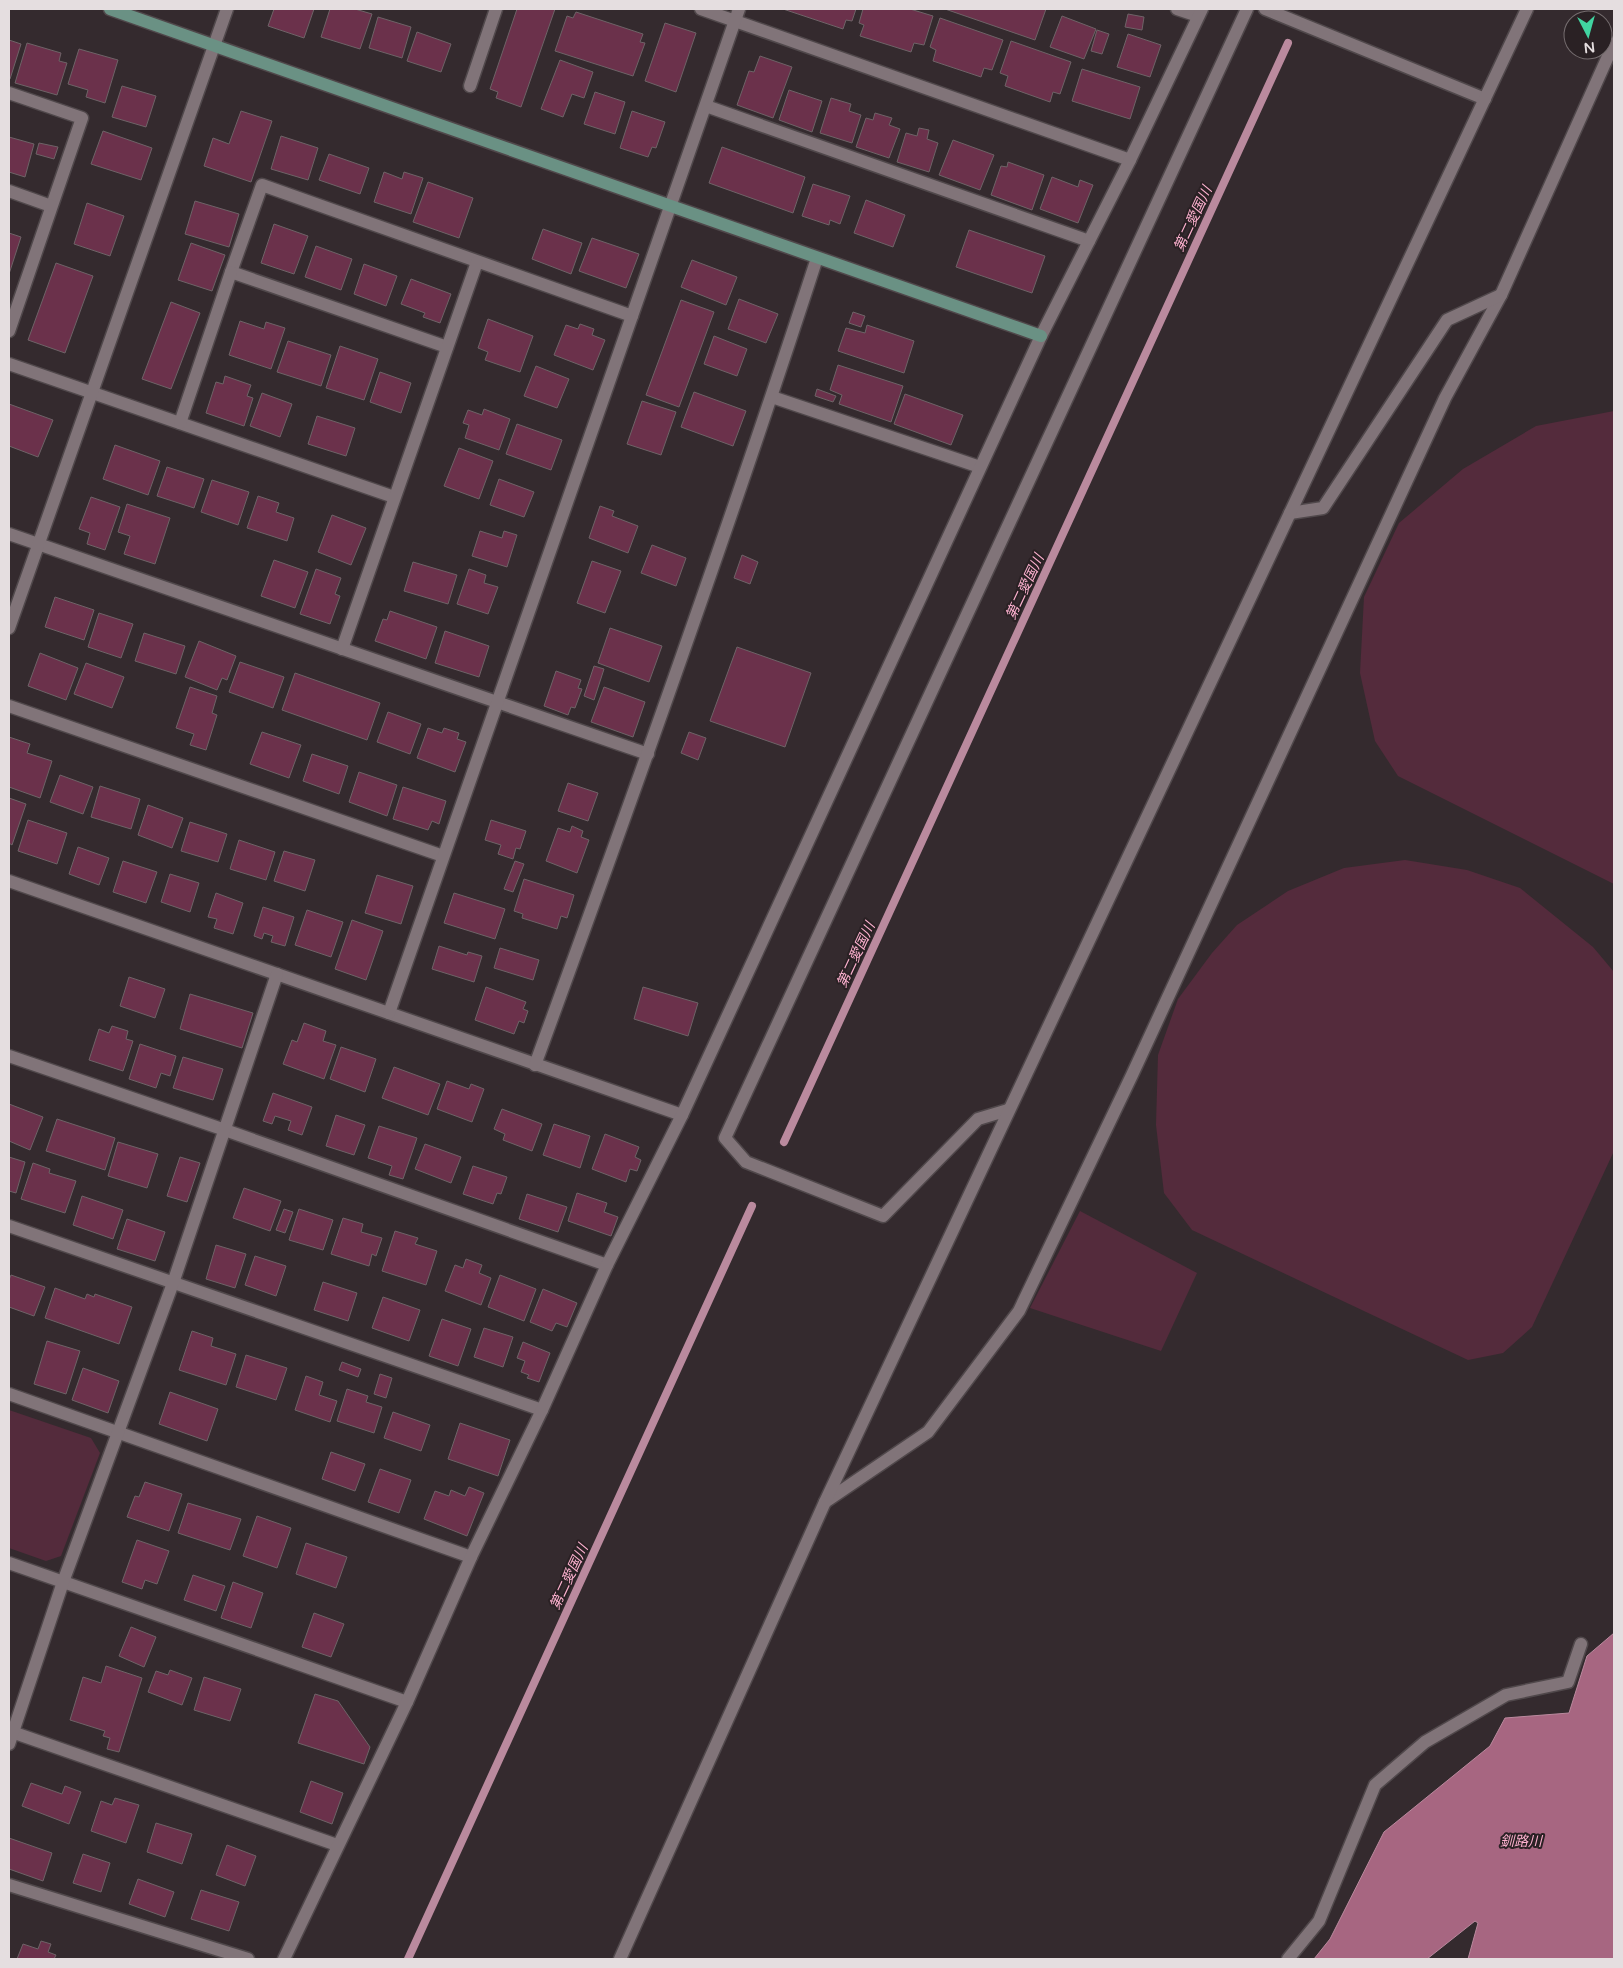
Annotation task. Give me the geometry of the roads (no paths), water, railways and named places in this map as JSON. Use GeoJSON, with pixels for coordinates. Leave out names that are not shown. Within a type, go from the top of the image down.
{"type":"FeatureCollection","features":[{"type":"Feature","properties":{"kind":"street"},"geometry":{"type":"LineString","coordinates":[[110,9],[1041,336]]}},
{"type":"Feature","properties":{"kind":"street"},"geometry":{"type":"LineString","coordinates":[[9,628],[227,9]]}},
{"type":"Feature","properties":{"kind":"street"},"geometry":{"type":"LineString","coordinates":[[470,86],[496,9]]}},
{"type":"Feature","properties":{"kind":"street"},"geometry":{"type":"LineString","coordinates":[[701,9],[737,15],[1130,160]]}},
{"type":"Feature","properties":{"kind":"street"},"geometry":{"type":"LineString","coordinates":[[284,1959],[407,1702],[471,1557],[542,1410],[607,1265],[682,1115],[1041,336],[1130,160],[1200,12],[1177,9]]}},
{"type":"Feature","properties":{"kind":"street"},"geometry":{"type":"LineString","coordinates":[[1008,1110],[978,1119],[883,1216],[746,1162],[725,1138],[1247,9]]}},
{"type":"Feature","properties":{"kind":"street"},"geometry":{"type":"LineString","coordinates":[[1265,9],[1484,99]]}},
{"type":"Feature","properties":{"kind":"street"},"geometry":{"type":"LineString","coordinates":[[620,1959],[825,1502],[1527,9]]}},
{"type":"Feature","properties":{"kind":"street"},"geometry":{"type":"LineString","coordinates":[[388,1013],[737,15]]}},
{"type":"Feature","properties":{"kind":"street"},"geometry":{"type":"LineString","coordinates":[[825,1502],[928,1432],[1019,1311],[1136,1066],[1445,398],[1501,295],[1614,43]]}},
{"type":"Feature","properties":{"kind":"street"},"geometry":{"type":"LineString","coordinates":[[9,93],[82,118],[9,331]]}},
{"type":"Feature","properties":{"kind":"street"},"geometry":{"type":"LineString","coordinates":[[706,106],[1089,241]]}},
{"type":"Feature","properties":{"kind":"street"},"geometry":{"type":"LineString","coordinates":[[180,423],[262,185],[632,316]]}},
{"type":"Feature","properties":{"kind":"street"},"geometry":{"type":"LineString","coordinates":[[9,191],[51,206]]}},
{"type":"Feature","properties":{"kind":"street"},"geometry":{"type":"LineString","coordinates":[[535,1065],[648,754],[772,397],[818,258]]}},
{"type":"Feature","properties":{"kind":"street"},"geometry":{"type":"LineString","coordinates":[[342,648],[477,262]]}},
{"type":"Feature","properties":{"kind":"street"},"geometry":{"type":"LineString","coordinates":[[231,272],[447,348]]}},
{"type":"Feature","properties":{"kind":"street"},"geometry":{"type":"LineString","coordinates":[[1290,513],[1323,508],[1447,320],[1501,295]]}},
{"type":"Feature","properties":{"kind":"street"},"geometry":{"type":"LineString","coordinates":[[9,364],[394,496]]}},
{"type":"Feature","properties":{"kind":"street"},"geometry":{"type":"LineString","coordinates":[[772,397],[980,467]]}},
{"type":"Feature","properties":{"kind":"street"},"geometry":{"type":"LineString","coordinates":[[9,534],[648,754]]}},
{"type":"Feature","properties":{"kind":"street"},"geometry":{"type":"LineString","coordinates":[[9,706],[443,856]]}},
{"type":"Feature","properties":{"kind":"street"},"geometry":{"type":"LineString","coordinates":[[9,881],[682,1115]]}},
{"type":"Feature","properties":{"kind":"street"},"geometry":{"type":"LineString","coordinates":[[277,974],[173,1283],[63,1582],[10,1736],[337,1845]]}},
{"type":"Feature","properties":{"kind":"street"},"geometry":{"type":"LineString","coordinates":[[9,1056],[607,1265]]}},
{"type":"Feature","properties":{"kind":"street"},"geometry":{"type":"LineString","coordinates":[[9,1226],[542,1410]]}},
{"type":"Feature","properties":{"kind":"street"},"geometry":{"type":"LineString","coordinates":[[9,1394],[471,1557]]}},
{"type":"Feature","properties":{"kind":"street"},"geometry":{"type":"LineString","coordinates":[[9,1563],[407,1702]]}},
{"type":"Feature","properties":{"kind":"street"},"geometry":{"type":"LineString","coordinates":[[1288,1959],[1319,1921],[1374,1785],[1425,1742],[1506,1694],[1568,1682],[1581,1644]]}},
{"type":"Feature","properties":{"kind":"street"},"geometry":{"type":"LineString","coordinates":[[9,1885],[248,1959]]}},
{"type":"Feature","properties":{"kind":"water","name":"釧路川"},"geometry":{"type":"Polygon","coordinates":[[[1614,1633],[1614,1959],[1468,1959],[1478,1923],[1475,1921],[1427,1959],[1314,1959],[1330,1939],[1384,1832],[1490,1746],[1505,1718],[1569,1713],[1587,1656],[1614,1633]]]}},
{"type":"Feature","properties":{"kind":"waterway","name":"第二愛国川"},"geometry":{"type":"LineString","coordinates":[[784,1142],[1288,43]]}},
{"type":"Feature","properties":{"kind":"waterway","name":"第二愛国川"},"geometry":{"type":"LineString","coordinates":[[408,1959],[752,1206]]}}]}
